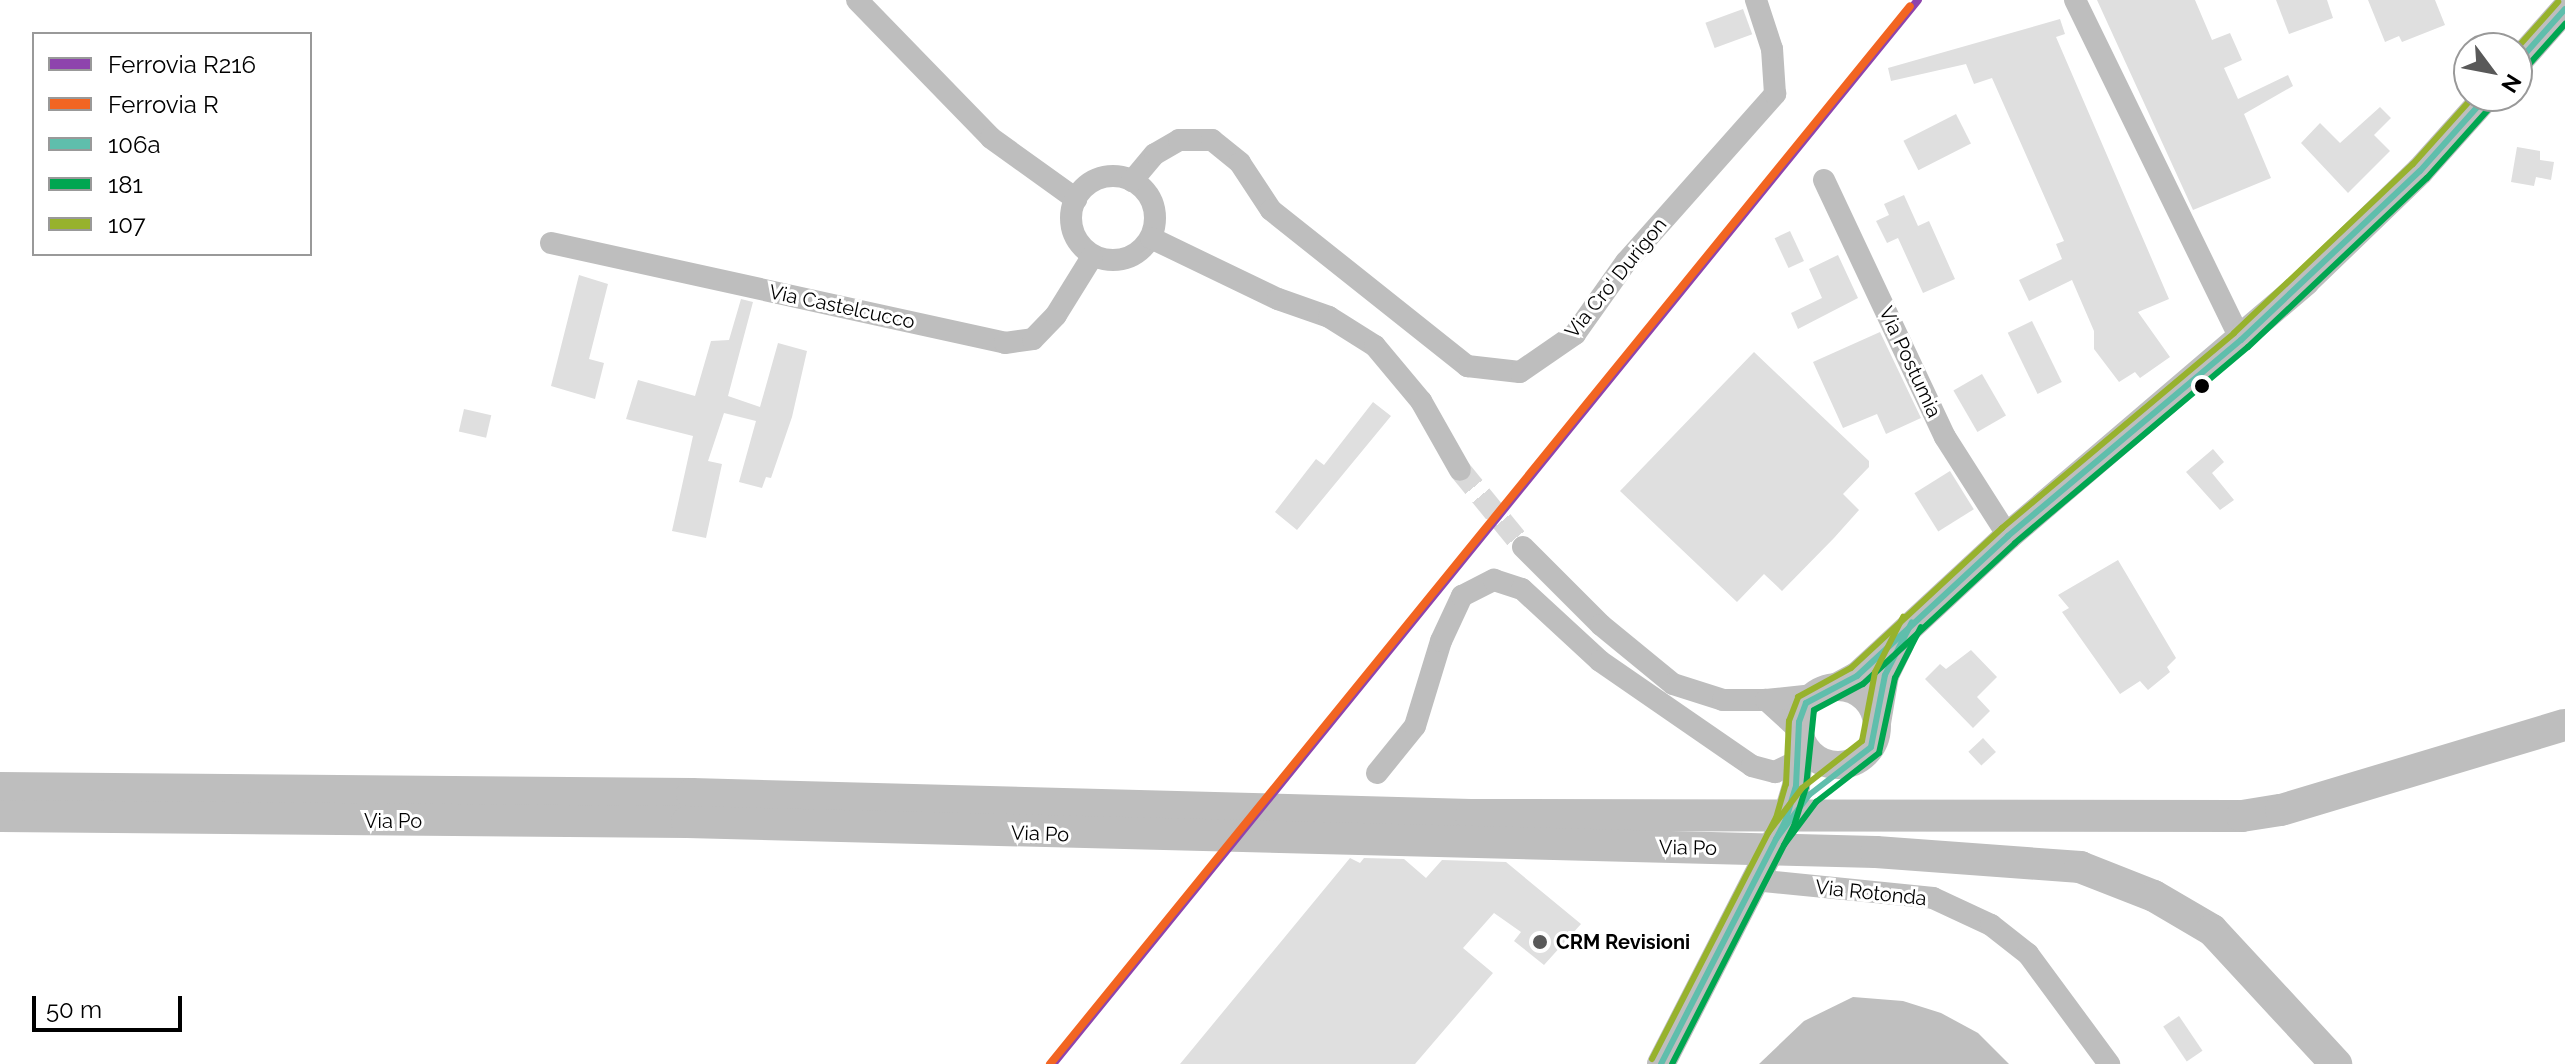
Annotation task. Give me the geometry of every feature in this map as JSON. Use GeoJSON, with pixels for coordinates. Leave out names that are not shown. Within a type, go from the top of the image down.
{"type":"FeatureCollection","features":[{"type":"Feature","properties":{"kind":"highway","name":"Via Po"},"geometry":{"type":"LineString","coordinates":[[0,788],[692,794],[1546,815],[2242,816],[2281,810],[2565,725]]}},
{"type":"Feature","properties":{"kind":"highway","name":"Via Po"},"geometry":{"type":"LineString","coordinates":[[0,816],[687,822],[1140,837],[1876,852],[2080,867],[2154,896],[2212,930],[2336,1064]]}},
{"type":"Feature","properties":{"kind":"main road"},"geometry":{"type":"LineString","coordinates":[[2533,45],[2565,9]]}},
{"type":"Feature","properties":{"kind":"main road"},"geometry":{"type":"LineString","coordinates":[[1785,822],[1800,743],[1801,713],[1825,691],[1857,676],[2008,536],[2241,340],[2420,171],[2473,112]]}},
{"type":"Feature","properties":{"kind":"main road"},"geometry":{"type":"LineString","coordinates":[[1661,1064],[1785,822],[1809,795],[1871,747],[1885,675],[1913,621]]}},
{"type":"Feature","properties":{"kind":"main road"},"geometry":{"type":"LineString","coordinates":[[1825,691],[1868,701],[1877,723]]}},
{"type":"Feature","properties":{"kind":"main road"},"geometry":{"type":"LineString","coordinates":[[1800,743],[1816,759],[1852,763]]}},
{"type":"Feature","properties":{"kind":"street"},"geometry":{"type":"LineString","coordinates":[[857,0],[991,138],[1076,199]]}},
{"type":"Feature","properties":{"kind":"street","name":"Via Cro' Durigon"},"geometry":{"type":"LineString","coordinates":[[1132,181],[1155,154],[1179,140],[1212,140],[1240,163],[1271,210],[1467,366],[1520,372],[1575,334],[1626,262],[1775,94],[1772,49],[1756,0]]}},
{"type":"Feature","properties":{"kind":"street"},"geometry":{"type":"LineString","coordinates":[[2075,0],[2241,340]]}},
{"type":"Feature","properties":{"kind":"street"},"geometry":{"type":"LineString","coordinates":[[1107,176],[1132,181],[1152,202],[1151,238],[1122,258],[1092,257],[1072,225],[1076,199],[1084,188],[1107,176]]}},
{"type":"Feature","properties":{"kind":"street","name":"Via Postumia"},"geometry":{"type":"LineString","coordinates":[[1824,180],[1945,437],[2008,536]]}},
{"type":"Feature","properties":{"kind":"street"},"geometry":{"type":"LineString","coordinates":[[1151,238],[1278,299],[1329,317],[1375,346],[1421,401],[1460,470]]}},
{"type":"Feature","properties":{"kind":"street","name":"Via Castelcucco"},"geometry":{"type":"LineString","coordinates":[[551,243],[1005,343],[1033,339],[1056,315],[1092,257]]}},
{"type":"Feature","properties":{"kind":"street"},"geometry":{"type":"LineString","coordinates":[[1377,773],[1415,726],[1441,641],[1462,596],[1494,580],[1522,589],[1600,661],[1674,715],[1767,772],[1785,770],[1800,743],[1756,700],[1704,697],[1652,670],[1523,547]]}},
{"type":"Feature","properties":{"kind":"street"},"geometry":{"type":"LineString","coordinates":[[1674,715],[1709,714],[1756,700],[1825,691]]}},
{"type":"Feature","properties":{"kind":"street","name":"Via Rotonda"},"geometry":{"type":"LineString","coordinates":[[1754,880],[1933,898],[1991,925],[2028,954],[2109,1064]]}},
{"type":"Feature","properties":{"kind":"shaded area"},"geometry":{"type":"Polygon","coordinates":[[[1853,997],[1903,1001],[1941,1013],[1978,1033],[2009,1064],[1759,1064],[1804,1021],[1853,997]]]}},
{"type":"Feature","properties":{"kind":"building"},"geometry":{"type":"Polygon","coordinates":[[[2097,0],[2195,0],[2212,40],[2230,33],[2242,60],[2224,68],[2238,99],[2288,75],[2293,86],[2244,114],[2271,178],[2193,210],[2097,0]]]}},
{"type":"Feature","properties":{"kind":"building"},"geometry":{"type":"Polygon","coordinates":[[[2276,0],[2327,0],[2333,18],[2289,34],[2276,0]]]}},
{"type":"Feature","properties":{"kind":"building"},"geometry":{"type":"Polygon","coordinates":[[[2368,0],[2435,0],[2445,25],[2402,42],[2399,36],[2385,42],[2368,0]]]}},
{"type":"Feature","properties":{"kind":"building"},"geometry":{"type":"Polygon","coordinates":[[[1743,9],[1752,34],[1715,48],[1705,23],[1743,9]]]}},
{"type":"Feature","properties":{"kind":"building"},"geometry":{"type":"Polygon","coordinates":[[[2060,19],[2065,34],[2056,37],[2169,299],[2138,312],[2170,357],[2140,378],[2135,372],[2119,382],[2094,349],[2094,331],[2072,280],[2029,301],[2019,280],[2062,259],[2056,244],[2064,241],[1992,78],[1974,84],[1966,64],[1891,81],[1888,68],[2060,19]]]}},
{"type":"Feature","properties":{"kind":"building"},"geometry":{"type":"Polygon","coordinates":[[[2380,107],[2391,118],[2374,135],[2390,151],[2348,193],[2301,143],[2320,123],[2340,143],[2380,107]]]}},
{"type":"Feature","properties":{"kind":"building"},"geometry":{"type":"Polygon","coordinates":[[[1956,114],[1971,143],[1918,170],[1903,141],[1956,114]]]}},
{"type":"Feature","properties":{"kind":"building"},"geometry":{"type":"Polygon","coordinates":[[[2517,147],[2540,151],[2540,160],[2554,162],[2551,180],[2536,177],[2534,186],[2511,182],[2517,147]]]}},
{"type":"Feature","properties":{"kind":"building"},"geometry":{"type":"Polygon","coordinates":[[[1904,195],[1918,226],[1929,221],[1955,279],[1923,293],[1898,238],[1887,243],[1876,221],[1889,215],[1884,204],[1904,195]]]}},
{"type":"Feature","properties":{"kind":"building"},"geometry":{"type":"Polygon","coordinates":[[[1790,231],[1804,261],[1789,268],[1775,238],[1790,231]]]}},
{"type":"Feature","properties":{"kind":"building"},"geometry":{"type":"Polygon","coordinates":[[[1838,255],[1858,298],[1798,329],[1791,313],[1822,298],[1809,269],[1838,255]]]}},
{"type":"Feature","properties":{"kind":"building"},"geometry":{"type":"Polygon","coordinates":[[[579,275],[608,284],[589,359],[604,363],[595,399],[551,386],[579,275]]]}},
{"type":"Feature","properties":{"kind":"building"},"geometry":{"type":"Polygon","coordinates":[[[741,299],[753,302],[728,396],[760,407],[778,343],[807,351],[792,417],[771,478],[766,477],[762,488],[739,482],[756,421],[724,413],[708,461],[722,464],[706,538],[672,531],[693,436],[626,419],[638,380],[695,396],[711,341],[729,340],[741,299]]]}},
{"type":"Feature","properties":{"kind":"building"},"geometry":{"type":"Polygon","coordinates":[[[2032,321],[2062,382],[2038,394],[2008,333],[2032,321]]]}},
{"type":"Feature","properties":{"kind":"building"},"geometry":{"type":"Polygon","coordinates":[[[1880,332],[1921,418],[1886,434],[1877,414],[1843,428],[1813,362],[1880,332]]]}},
{"type":"Feature","properties":{"kind":"building"},"geometry":{"type":"Polygon","coordinates":[[[1754,352],[1869,461],[1869,467],[1843,494],[1859,510],[1834,538],[1782,591],[1764,574],[1737,602],[1620,491],[1754,352]]]}},
{"type":"Feature","properties":{"kind":"building"},"geometry":{"type":"Polygon","coordinates":[[[1982,374],[2006,416],[1977,432],[1953,390],[1982,374]]]}},
{"type":"Feature","properties":{"kind":"building"},"geometry":{"type":"Polygon","coordinates":[[[1373,402],[1391,416],[1297,530],[1275,512],[1316,459],[1324,465],[1373,402]]]}},
{"type":"Feature","properties":{"kind":"building"},"geometry":{"type":"Polygon","coordinates":[[[464,409],[491,415],[486,438],[459,431],[464,409]]]}},
{"type":"Feature","properties":{"kind":"building"},"geometry":{"type":"Polygon","coordinates":[[[2213,449],[2224,462],[2212,473],[2234,500],[2220,510],[2186,472],[2213,449]]]}},
{"type":"Feature","properties":{"kind":"building"},"geometry":{"type":"Polygon","coordinates":[[[1950,471],[1974,509],[1938,531],[1914,493],[1950,471]]]}},
{"type":"Feature","properties":{"kind":"building"},"geometry":{"type":"Polygon","coordinates":[[[2118,560],[2176,658],[2167,667],[2170,672],[2148,690],[2140,681],[2120,694],[2062,612],[2069,608],[2058,595],[2118,560]]]}},
{"type":"Feature","properties":{"kind":"building"},"geometry":{"type":"Polygon","coordinates":[[[1971,650],[1997,677],[1977,697],[1990,711],[1973,728],[1925,679],[1940,664],[1946,669],[1971,650]]]}},
{"type":"Feature","properties":{"kind":"building"},"geometry":{"type":"Polygon","coordinates":[[[1983,738],[1996,752],[1981,766],[1968,752],[1983,738]]]}},
{"type":"Feature","properties":{"kind":"building"},"geometry":{"type":"Polygon","coordinates":[[[1350,858],[1360,863],[1364,858],[1404,859],[1426,878],[1442,860],[1506,862],[1581,924],[1544,965],[1514,941],[1521,932],[1494,913],[1463,948],[1493,973],[1415,1064],[1180,1064],[1350,858]]]}},
{"type":"Feature","properties":{"kind":"building"},"geometry":{"type":"Polygon","coordinates":[[[2179,1016],[2202,1051],[2187,1061],[2163,1027],[2179,1016]]]}},
{"type":"Feature","properties":{"kind":"tunnel"},"geometry":{"type":"LineString","coordinates":[[1460,470],[1523,547]]}},
{"type":"Feature","properties":{"kind":"rail line","name":"R216"},"geometry":{"type":"LineString","coordinates":[[1053,1064],[1918,0]]}},
{"type":"Feature","properties":{"kind":"rail line","name":"R"},"geometry":{"type":"LineString","coordinates":[[1050,1064],[1910,6]]}},
{"type":"Feature","properties":{"kind":"transit line","name":"107"},"geometry":{"type":"LineString","coordinates":[[2531,32],[2558,2]]}},
{"type":"Feature","properties":{"kind":"transit line","name":"106a"},"geometry":{"type":"LineString","coordinates":[[2533,45],[2565,9]]}},
{"type":"Feature","properties":{"kind":"transit line","name":"181"},"geometry":{"type":"LineString","coordinates":[[2533,60],[2565,24]]}},
{"type":"Feature","properties":{"kind":"transit line","name":"107"},"geometry":{"type":"LineString","coordinates":[[1652,1059],[1776,818],[1786,784],[1789,721],[1798,697],[1851,668],[2002,528],[2234,333],[2413,164],[2460,112]]}},
{"type":"Feature","properties":{"kind":"transit line","name":"106a"},"geometry":{"type":"LineString","coordinates":[[1661,1064],[1785,822],[1796,786],[1799,722],[1806,703],[1857,676],[2008,536],[2241,340],[2420,171],[2473,112]]}},
{"type":"Feature","properties":{"kind":"transit line","name":"181"},"geometry":{"type":"LineString","coordinates":[[1672,1064],[1794,826],[1806,787],[1814,710],[1863,684],[2015,543],[2248,347],[2427,178],[2486,112]]}},
{"type":"Feature","properties":{"kind":"transit line","name":"107"},"geometry":{"type":"LineString","coordinates":[[1768,833],[1802,788],[1862,741],[1875,672],[1903,617]]}},
{"type":"Feature","properties":{"kind":"transit line","name":"106a"},"geometry":{"type":"LineString","coordinates":[[1776,839],[1809,795],[1871,747],[1885,675],[1912,622]]}},
{"type":"Feature","properties":{"kind":"transit line","name":"181"},"geometry":{"type":"LineString","coordinates":[[1784,845],[1816,802],[1879,753],[1895,678],[1921,627]]}},
{"type":"Feature","properties":{"kind":"place","name":"CRM Revisioni"},"geometry":{"type":"Point","coordinates":[1540,942]}}]}
